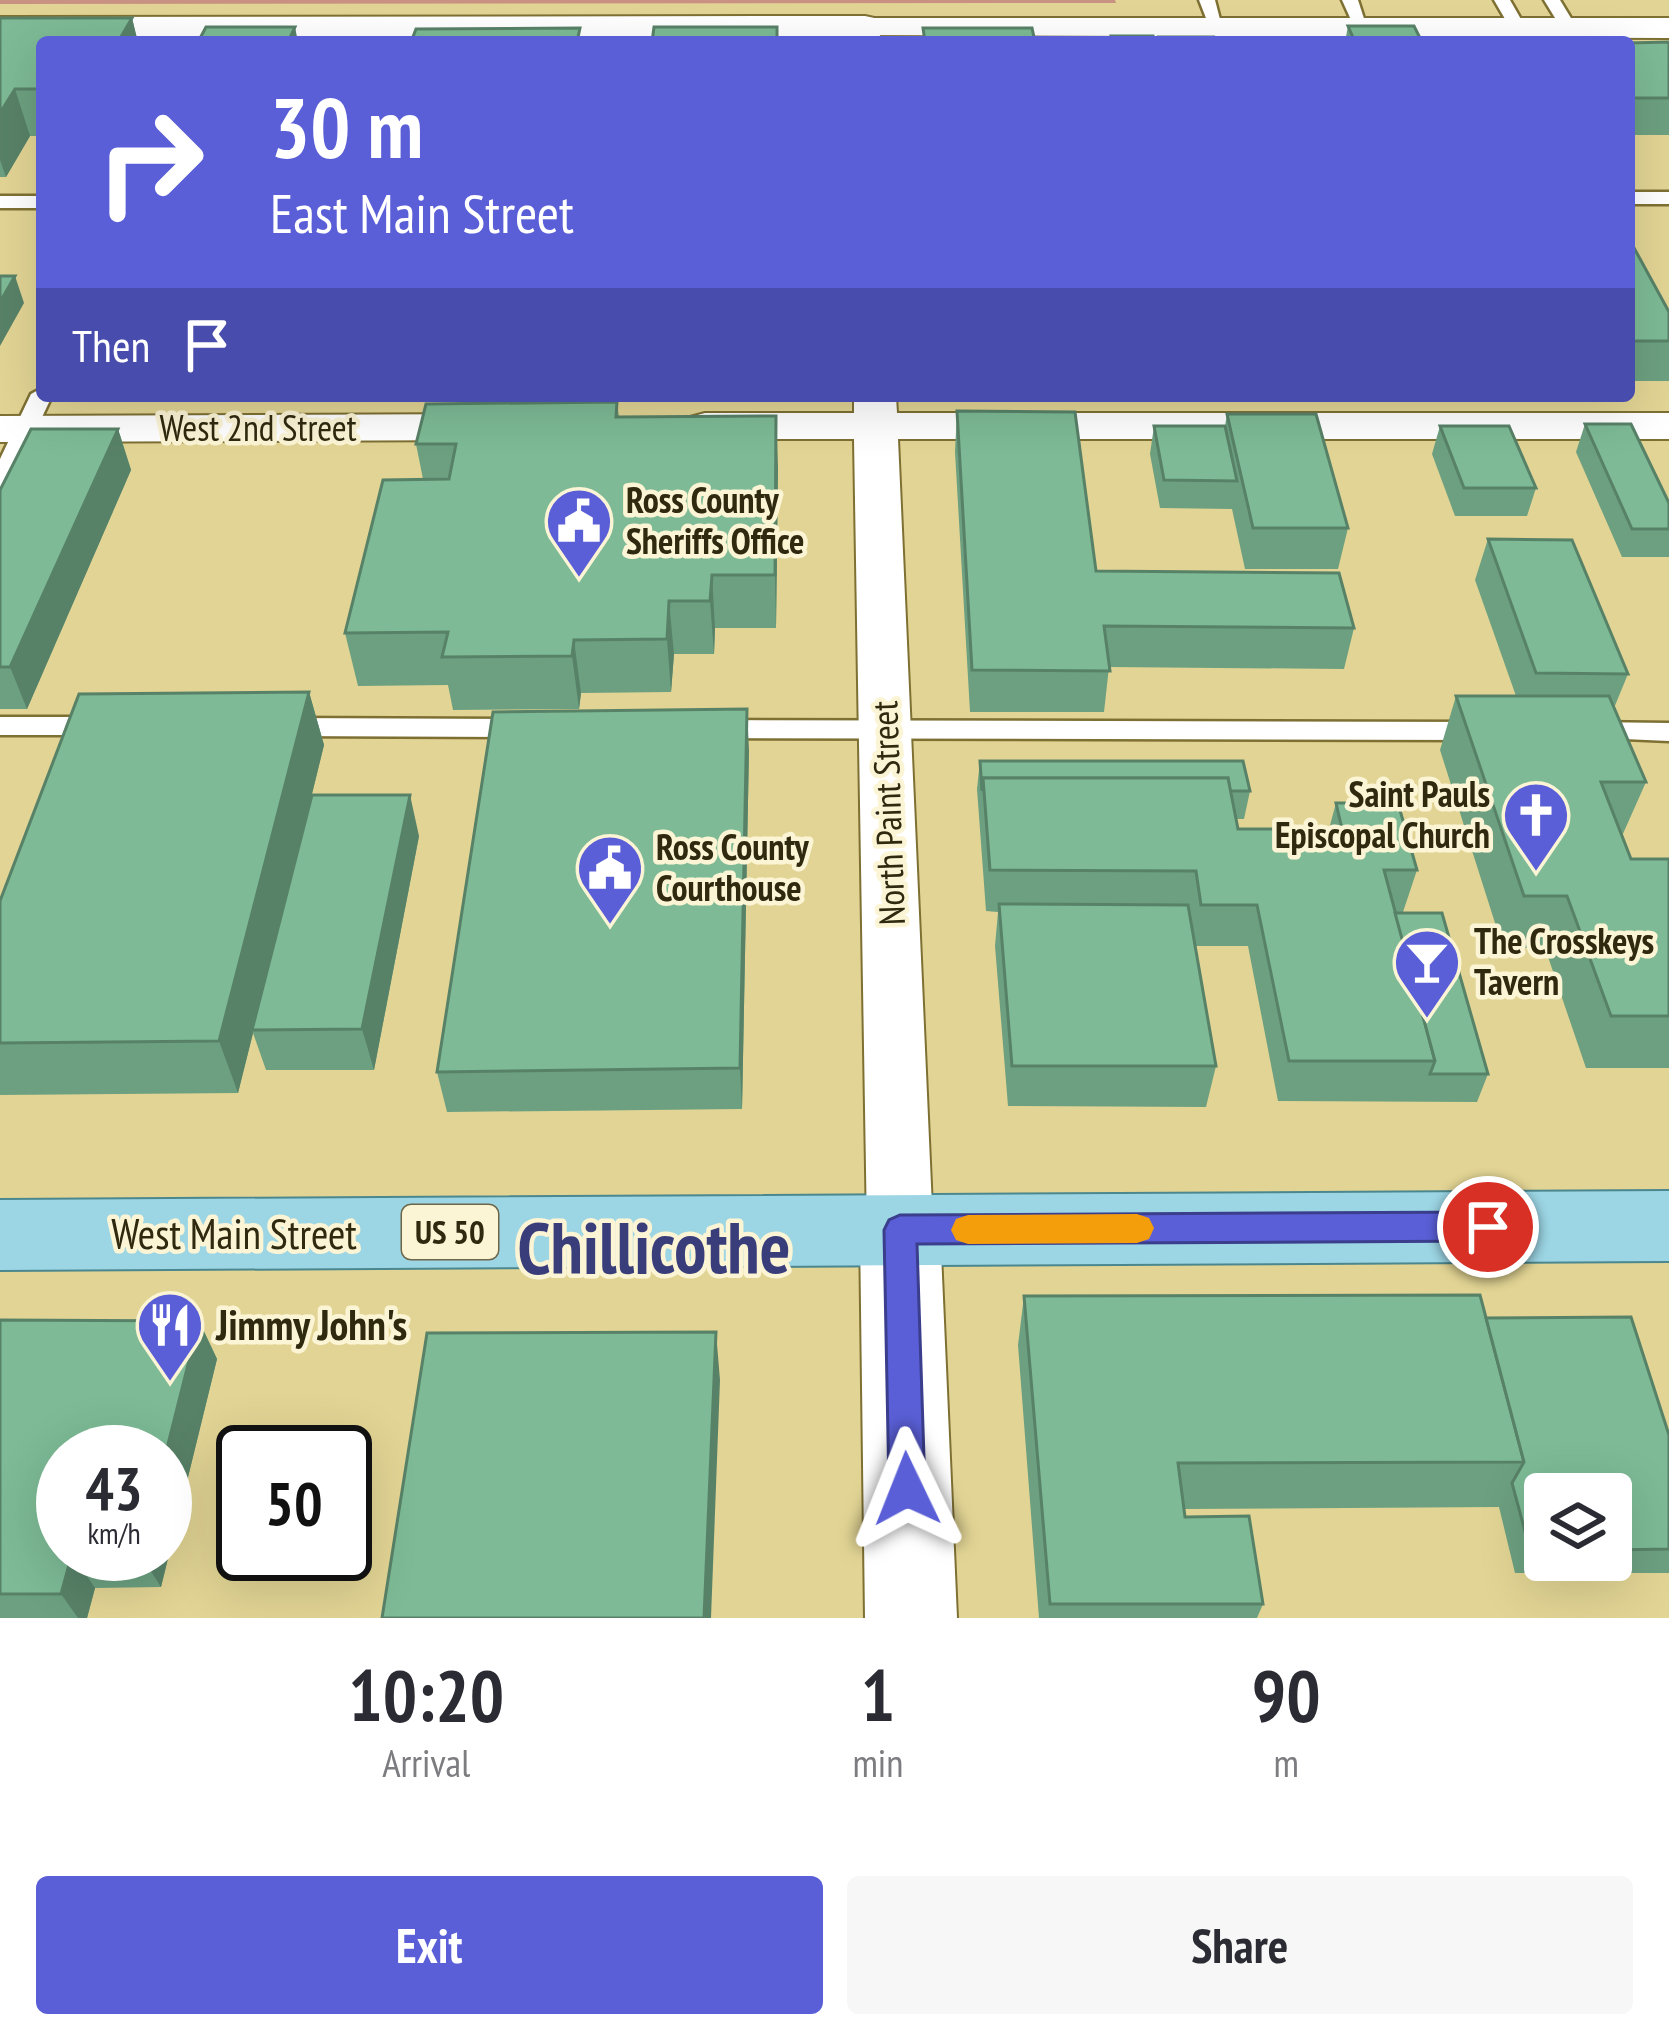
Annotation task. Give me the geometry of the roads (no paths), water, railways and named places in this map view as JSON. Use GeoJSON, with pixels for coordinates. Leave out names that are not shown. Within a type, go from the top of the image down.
{"type":"FeatureCollection","features":[{"type":"Feature","properties":{"kind":"main road","name":"US 50"},"geometry":{"type":"LineString","coordinates":[[900,1230],[1669,1226]]}},
{"type":"Feature","properties":{"kind":"main road","name":"West Main Street"},"geometry":{"type":"LineString","coordinates":[[0,1235],[900,1230]]}},
{"type":"Feature","properties":{"kind":"street"},"geometry":{"type":"LineString","coordinates":[[0,28],[368,35],[862,17],[1356,14],[1504,24],[1560,14],[1669,28]]}},
{"type":"Feature","properties":{"kind":"street"},"geometry":{"type":"LineString","coordinates":[[655,426],[876,411],[1669,426]]}},
{"type":"Feature","properties":{"kind":"street","name":"North Paint Street"},"geometry":{"type":"LineString","coordinates":[[876,411],[900,1230]]}},
{"type":"Feature","properties":{"kind":"street","name":"West 2nd Street"},"geometry":{"type":"LineString","coordinates":[[23,417],[536,427]]}},
{"type":"Feature","properties":{"kind":"street"},"geometry":{"type":"LineString","coordinates":[[900,1230],[911,1618]]}},
{"type":"Feature","properties":{"kind":"lane"},"geometry":{"type":"LineString","coordinates":[[1635,198],[1669,198]]}},
{"type":"Feature","properties":{"kind":"lane"},"geometry":{"type":"LineString","coordinates":[[0,202],[36,202]]}},
{"type":"Feature","properties":{"kind":"lane"},"geometry":{"type":"LineString","coordinates":[[0,483],[23,417]]}},
{"type":"Feature","properties":{"kind":"lane"},"geometry":{"type":"LineString","coordinates":[[0,726],[134,727]]}},
{"type":"Feature","properties":{"kind":"lane"},"geometry":{"type":"LineString","coordinates":[[257,727],[558,728]]}},
{"type":"Feature","properties":{"kind":"lane"},"geometry":{"type":"LineString","coordinates":[[675,729],[1502,731]]}},
{"type":"Feature","properties":{"kind":"lane"},"geometry":{"type":"LineString","coordinates":[[1550,731],[1669,732]]}},
{"type":"Feature","properties":{"kind":"place","name":"Ross County Sheriffs Office"},"geometry":{"type":"Point","coordinates":[579,580]}},
{"type":"Feature","properties":{"kind":"place","name":"Saint Pauls Episcopal Church"},"geometry":{"type":"Point","coordinates":[1536,874]}},
{"type":"Feature","properties":{"kind":"place","name":"Ross County Courthouse"},"geometry":{"type":"Point","coordinates":[610,927]}},
{"type":"Feature","properties":{"kind":"place","name":"The Crosskeys Tavern"},"geometry":{"type":"Point","coordinates":[1427,1021]}},
{"type":"Feature","properties":{"kind":"place","name":"Jimmy John's"},"geometry":{"type":"Point","coordinates":[170,1384]}},
{"type":"Feature","properties":{"kind":"district","name":"Chillicothe"},"geometry":{"type":"Point","coordinates":[654,1248]}}]}
